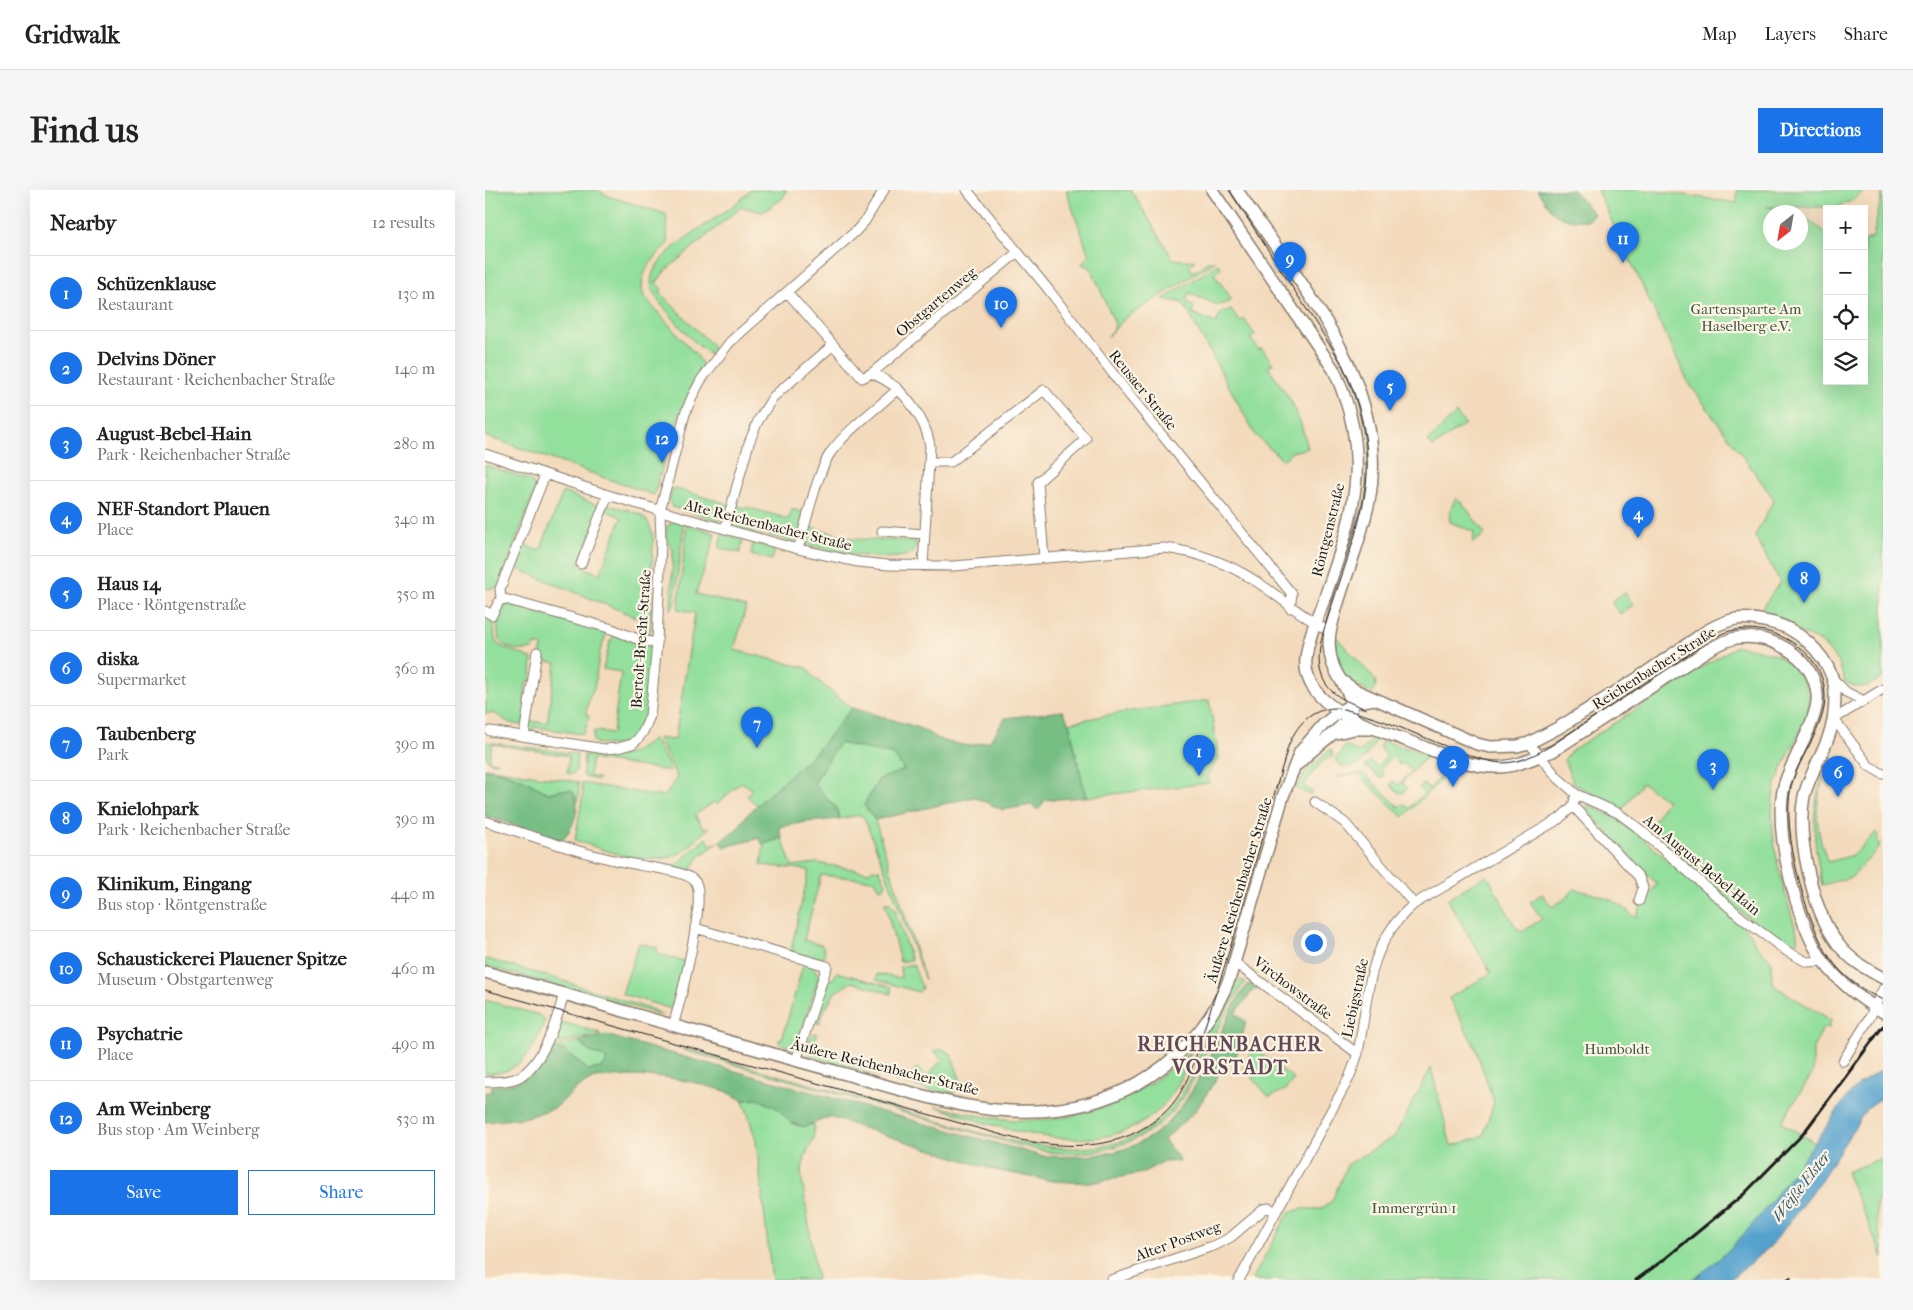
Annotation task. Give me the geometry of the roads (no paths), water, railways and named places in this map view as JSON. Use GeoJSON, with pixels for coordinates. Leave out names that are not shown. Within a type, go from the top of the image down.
{"type":"FeatureCollection","features":[{"type":"Feature","properties":{"kind":"street","name":"Bertolt-Brecht-Straße"},"geometry":{"type":"LineString","coordinates":[[490,731],[605,749],[632,744],[643,732],[651,716],[657,643],[661,541],[660,511],[685,414],[701,380],[730,342],[856,231],[865,221],[884,190]]}},
{"type":"Feature","properties":{"kind":"street","name":"Reusaer Straße"},"geometry":{"type":"LineString","coordinates":[[967,190],[1018,252],[1100,359],[1292,594],[1290,608]]}},
{"type":"Feature","properties":{"kind":"street","name":"Röntgenstraße"},"geometry":{"type":"LineString","coordinates":[[1212,190],[1335,370],[1347,398],[1357,450],[1354,497],[1337,559],[1315,623],[1306,665],[1307,673],[1317,693],[1375,729]]}},
{"type":"Feature","properties":{"kind":"street","name":"Röntgenstraße"},"geometry":{"type":"LineString","coordinates":[[1237,190],[1327,324],[1355,378],[1369,425],[1372,475],[1369,500],[1362,530],[1330,631],[1332,663],[1342,681],[1347,711]]}},
{"type":"Feature","properties":{"kind":"street","name":"Obstgartenweg"},"geometry":{"type":"LineString","coordinates":[[872,372],[1018,252]]}},
{"type":"Feature","properties":{"kind":"street"},"geometry":{"type":"LineString","coordinates":[[788,292],[862,378],[872,372],[898,389],[924,423],[931,446],[923,566]]}},
{"type":"Feature","properties":{"kind":"street"},"geometry":{"type":"LineString","coordinates":[[725,529],[749,443],[758,421],[773,397],[833,345]]}},
{"type":"Feature","properties":{"kind":"street"},"geometry":{"type":"LineString","coordinates":[[798,549],[822,471],[830,453],[898,389]]}},
{"type":"Feature","properties":{"kind":"street"},"geometry":{"type":"LineString","coordinates":[[929,462],[951,462],[1044,390],[1086,440],[1038,482],[1043,558]]}},
{"type":"Feature","properties":{"kind":"street","name":"Alte Reichenbacher Straße"},"geometry":{"type":"LineString","coordinates":[[485,454],[660,511],[798,549],[859,562],[889,565],[954,566],[1164,548],[1183,550],[1222,562],[1257,582],[1290,608],[1330,631]]}},
{"type":"Feature","properties":{"kind":"street"},"geometry":{"type":"LineString","coordinates":[[485,611],[492,615],[501,598],[500,589],[545,475]]}},
{"type":"Feature","properties":{"kind":"street"},"geometry":{"type":"LineString","coordinates":[[581,564],[608,495]]}},
{"type":"Feature","properties":{"kind":"street"},"geometry":{"type":"LineString","coordinates":[[882,531],[925,534]]}},
{"type":"Feature","properties":{"kind":"street"},"geometry":{"type":"LineString","coordinates":[[501,598],[609,628],[640,640],[657,643]]}},
{"type":"Feature","properties":{"kind":"street","name":"Reichenbacher Straße"},"geometry":{"type":"LineString","coordinates":[[1374,699],[1477,744],[1489,747],[1506,747],[1529,743],[1558,728],[1635,680],[1708,630],[1738,618],[1778,624],[1791,630],[1804,639],[1823,660],[1833,679],[1835,696],[1833,719],[1828,740],[1805,795],[1802,811],[1804,847],[1824,924],[1851,958],[1883,978]]}},
{"type":"Feature","properties":{"kind":"street","name":"Reichenbacher Straße"},"geometry":{"type":"LineString","coordinates":[[1375,729],[1452,757],[1486,766],[1500,767],[1553,751],[1708,650],[1735,638],[1746,637],[1779,644],[1794,653],[1805,663],[1812,674],[1817,695],[1815,711],[1789,769],[1784,788],[1783,828],[1785,850],[1796,896],[1812,941],[1823,961],[1843,984],[1878,1009]]}},
{"type":"Feature","properties":{"kind":"street"},"geometry":{"type":"LineString","coordinates":[[524,736],[537,652]]}},
{"type":"Feature","properties":{"kind":"street"},"geometry":{"type":"LineString","coordinates":[[1833,679],[1846,692],[1864,701]]}},
{"type":"Feature","properties":{"kind":"street"},"geometry":{"type":"LineString","coordinates":[[1342,681],[1374,699]]}},
{"type":"Feature","properties":{"kind":"street"},"geometry":{"type":"LineString","coordinates":[[1833,719],[1883,689]]}},
{"type":"Feature","properties":{"kind":"street"},"geometry":{"type":"LineString","coordinates":[[1317,693],[1326,730],[1375,729]]}},
{"type":"Feature","properties":{"kind":"street","name":"Äußere Reichenbacher Straße"},"geometry":{"type":"LineString","coordinates":[[485,972],[796,1061],[966,1105],[1014,1111],[1059,1110],[1112,1097],[1141,1082],[1162,1068],[1183,1050],[1200,1031],[1220,1001],[1235,963],[1291,774],[1326,730],[1347,711],[1374,699]]}},
{"type":"Feature","properties":{"kind":"street"},"geometry":{"type":"LineString","coordinates":[[1815,711],[1833,719],[1869,766],[1883,774]]}},
{"type":"Feature","properties":{"kind":"street","name":"Am August-Bebel-Hain"},"geometry":{"type":"LineString","coordinates":[[1529,743],[1558,778],[1580,795],[1618,813],[1637,827],[1743,919],[1799,958],[1807,962],[1823,961]]}},
{"type":"Feature","properties":{"kind":"street"},"geometry":{"type":"LineString","coordinates":[[1580,795],[1573,806],[1639,876],[1643,888],[1639,901]]}},
{"type":"Feature","properties":{"kind":"street"},"geometry":{"type":"LineString","coordinates":[[1315,802],[1345,823],[1414,904]]}},
{"type":"Feature","properties":{"kind":"street","name":"Liebigstraße"},"geometry":{"type":"LineString","coordinates":[[1239,1280],[1349,1078],[1358,1054],[1367,994],[1381,945],[1390,929],[1401,915],[1414,904],[1559,819],[1573,806]]}},
{"type":"Feature","properties":{"kind":"street"},"geometry":{"type":"LineString","coordinates":[[485,821],[609,860],[666,870],[691,877],[696,883],[699,892],[695,928],[673,1026]]}},
{"type":"Feature","properties":{"kind":"street"},"geometry":{"type":"LineString","coordinates":[[695,928],[827,966],[796,1061]]}},
{"type":"Feature","properties":{"kind":"street","name":"Virchowstraße"},"geometry":{"type":"LineString","coordinates":[[1235,963],[1358,1054]]}},
{"type":"Feature","properties":{"kind":"street"},"geometry":{"type":"LineString","coordinates":[[1843,1061],[1869,1019],[1878,1009],[1883,989]]}},
{"type":"Feature","properties":{"kind":"street"},"geometry":{"type":"LineString","coordinates":[[485,1082],[519,1077],[537,1060],[551,1032],[564,994]]}},
{"type":"Feature","properties":{"kind":"street","name":"Alter Postweg"},"geometry":{"type":"LineString","coordinates":[[1111,1280],[1216,1245],[1231,1237],[1264,1210],[1269,1208],[1276,1212]]}},
{"type":"Feature","properties":{"kind":"water","name":"Weiße Elster"},"geometry":{"type":"Polygon","coordinates":[[[1883,1069],[1883,1097],[1867,1108],[1819,1183],[1771,1246],[1730,1280],[1692,1280],[1710,1267],[1744,1234],[1790,1176],[1848,1096],[1863,1082],[1883,1069]]]}},
{"type":"Feature","properties":{"kind":"tram line"},"geometry":{"type":"LineString","coordinates":[[1229,190],[1341,362],[1353,389],[1361,416],[1367,460],[1365,491],[1354,538],[1325,627],[1319,657],[1322,676],[1329,689],[1340,697],[1366,709]]}},
{"type":"Feature","properties":{"kind":"tram line"},"geometry":{"type":"LineString","coordinates":[[485,990],[1020,1140],[1058,1145],[1095,1144],[1113,1141],[1147,1126],[1163,1114],[1172,1105],[1191,1071],[1249,885],[1288,747],[1295,732],[1305,720],[1319,711],[1335,708],[1342,709],[1386,722],[1480,758],[1502,763],[1522,760],[1552,745],[1713,638],[1728,632],[1746,629],[1762,630],[1793,642],[1805,652],[1815,665],[1822,679],[1825,695],[1821,719],[1799,764],[1791,787],[1789,827],[1793,851],[1804,899],[1812,922],[1830,958],[1854,983],[1883,1000]]}},
{"type":"Feature","properties":{"kind":"railway"},"geometry":{"type":"LineString","coordinates":[[1636,1280],[1744,1194],[1803,1134],[1883,1026]]}},
{"type":"Feature","properties":{"kind":"place","name":"Psychatrie"},"geometry":{"type":"Point","coordinates":[1623,263]}},
{"type":"Feature","properties":{"kind":"place","name":"Klinikum, Eingang"},"geometry":{"type":"Point","coordinates":[1290,283]}},
{"type":"Feature","properties":{"kind":"place","name":"Schaustickerei Plauener Spitze"},"geometry":{"type":"Point","coordinates":[1001,328]}},
{"type":"Feature","properties":{"kind":"place","name":"Haus 14"},"geometry":{"type":"Point","coordinates":[1390,411]}},
{"type":"Feature","properties":{"kind":"place","name":"Am Weinberg"},"geometry":{"type":"Point","coordinates":[662,463]}},
{"type":"Feature","properties":{"kind":"place","name":"NEF-Standort Plauen"},"geometry":{"type":"Point","coordinates":[1638,538]}},
{"type":"Feature","properties":{"kind":"place","name":"Knielohpark"},"geometry":{"type":"Point","coordinates":[1804,603]}},
{"type":"Feature","properties":{"kind":"place","name":"Taubenberg"},"geometry":{"type":"Point","coordinates":[757,748]}},
{"type":"Feature","properties":{"kind":"place","name":"Schüzenklause"},"geometry":{"type":"Point","coordinates":[1199,776]}},
{"type":"Feature","properties":{"kind":"place","name":"Delvins Döner"},"geometry":{"type":"Point","coordinates":[1453,787]}},
{"type":"Feature","properties":{"kind":"place","name":"August-Bebel-Hain"},"geometry":{"type":"Point","coordinates":[1713,790]}},
{"type":"Feature","properties":{"kind":"place","name":"diska"},"geometry":{"type":"Point","coordinates":[1838,797]}},
{"type":"Feature","properties":{"kind":"district","name":"REICHENBACHER VORSTADT"},"geometry":{"type":"Point","coordinates":[1230,1056]}},
{"type":"Feature","properties":{"kind":"park label","name":"Gartensparte Am Haselberg e.V."},"geometry":{"type":"Point","coordinates":[1746,318]}},
{"type":"Feature","properties":{"kind":"park label","name":"Humboldt"},"geometry":{"type":"Point","coordinates":[1617,1049]}},
{"type":"Feature","properties":{"kind":"park label","name":"Immergrün 1"},"geometry":{"type":"Point","coordinates":[1414,1208]}}]}
